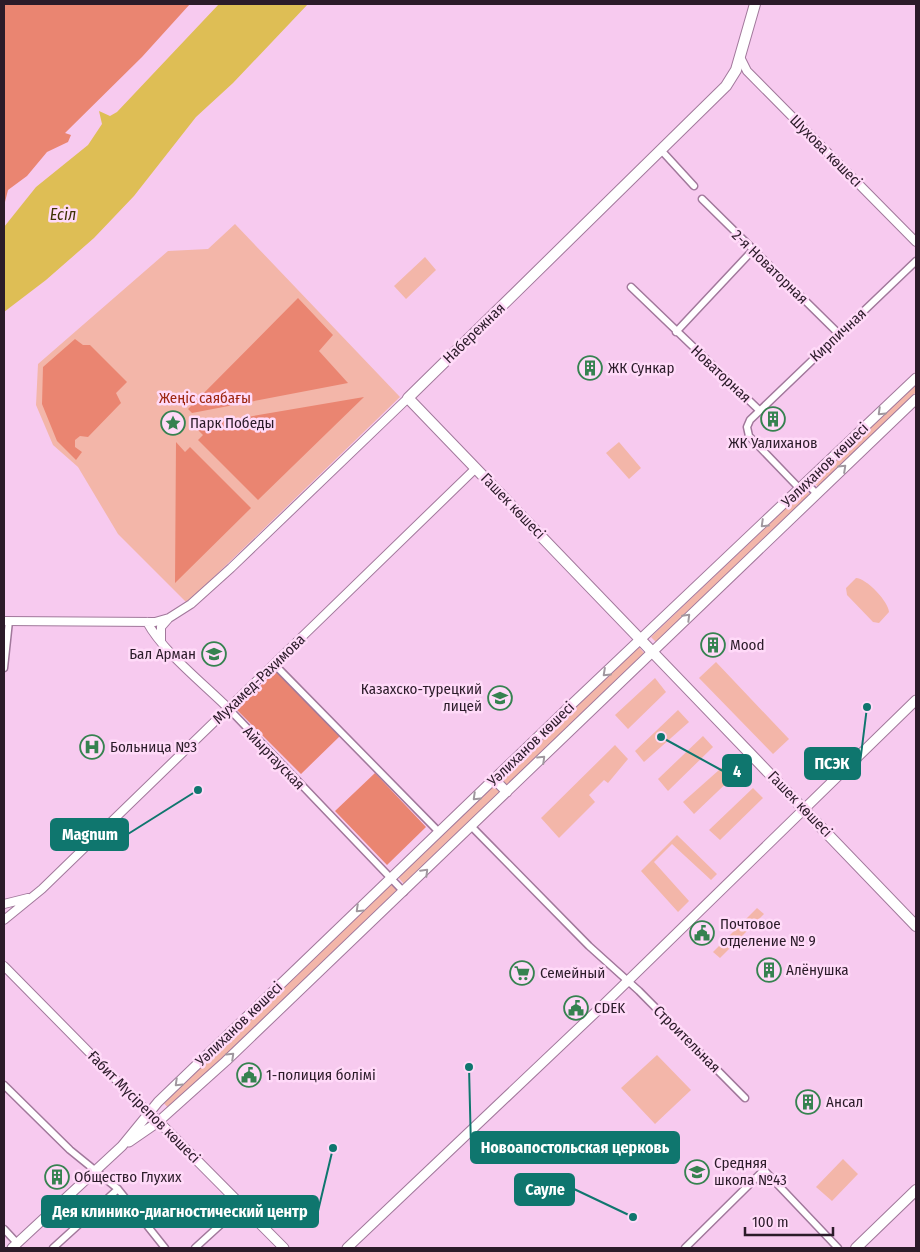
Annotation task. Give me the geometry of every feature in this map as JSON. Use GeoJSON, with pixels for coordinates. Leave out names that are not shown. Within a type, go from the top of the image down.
{"type":"FeatureCollection","features":[{"type":"Feature","properties":{"kind":"main road","name":"Набережная"},"geometry":{"type":"LineString","coordinates":[[408,398],[726,86],[740,57],[755,4]]}},
{"type":"Feature","properties":{"kind":"main road","name":"Уәлиханов көшесі"},"geometry":{"type":"LineString","coordinates":[[122,1146],[149,1113],[391,878],[640,638],[916,378]]}},
{"type":"Feature","properties":{"kind":"main road","name":"Гашек көшесі"},"geometry":{"type":"LineString","coordinates":[[408,398],[916,926]]}},
{"type":"Feature","properties":{"kind":"main road","name":"Уәлиханов көшесі"},"geometry":{"type":"LineString","coordinates":[[122,1146],[158,1122],[404,892],[816,493],[916,399]]}},
{"type":"Feature","properties":{"kind":"main road"},"geometry":{"type":"LineString","coordinates":[[346,1248],[627,982],[916,700]]}},
{"type":"Feature","properties":{"kind":"main road"},"geometry":{"type":"LineString","coordinates":[[494,779],[507,792]]}},
{"type":"Feature","properties":{"kind":"main road","name":"Ғабит Мүсірепов көшесі"},"geometry":{"type":"LineString","coordinates":[[149,1113],[284,1248]]}},
{"type":"Feature","properties":{"kind":"main road"},"geometry":{"type":"LineString","coordinates":[[15,1246],[122,1146]]}},
{"type":"Feature","properties":{"kind":"main road"},"geometry":{"type":"LineString","coordinates":[[856,1248],[916,1190]]}},
{"type":"Feature","properties":{"kind":"street","name":"Шухова көшесі"},"geometry":{"type":"LineString","coordinates":[[740,57],[742,66],[916,242]]}},
{"type":"Feature","properties":{"kind":"street"},"geometry":{"type":"LineString","coordinates":[[726,86],[742,72],[750,74]]}},
{"type":"Feature","properties":{"kind":"street"},"geometry":{"type":"LineString","coordinates":[[661,150],[694,186]]}},
{"type":"Feature","properties":{"kind":"street","name":"2-я Новаторная"},"geometry":{"type":"LineString","coordinates":[[702,200],[752,251],[840,334]]}},
{"type":"Feature","properties":{"kind":"street"},"geometry":{"type":"LineString","coordinates":[[676,332],[752,251]]}},
{"type":"Feature","properties":{"kind":"street","name":"Кирпичная"},"geometry":{"type":"LineString","coordinates":[[759,410],[916,261]]}},
{"type":"Feature","properties":{"kind":"street","name":"Новаторная"},"geometry":{"type":"LineString","coordinates":[[631,287],[759,410],[748,424],[748,433],[803,486],[816,493]]}},
{"type":"Feature","properties":{"kind":"street","name":"Набережная"},"geometry":{"type":"LineString","coordinates":[[7,621],[147,622],[169,618],[183,610],[231,568],[408,398]]}},
{"type":"Feature","properties":{"kind":"street","name":"Мухамед-Рахимова"},"geometry":{"type":"LineString","coordinates":[[42,889],[476,468]]}},
{"type":"Feature","properties":{"kind":"street"},"geometry":{"type":"LineString","coordinates":[[161,641],[161,627],[169,618]]}},
{"type":"Feature","properties":{"kind":"street"},"geometry":{"type":"LineString","coordinates":[[4,668],[7,621]]}},
{"type":"Feature","properties":{"kind":"street","name":"Айыртауская"},"geometry":{"type":"LineString","coordinates":[[147,622],[161,641],[404,892]]}},
{"type":"Feature","properties":{"kind":"street"},"geometry":{"type":"LineString","coordinates":[[274,664],[439,832]]}},
{"type":"Feature","properties":{"kind":"street"},"geometry":{"type":"LineString","coordinates":[[472,826],[589,946],[627,982]]}},
{"type":"Feature","properties":{"kind":"street"},"geometry":{"type":"LineString","coordinates":[[4,904],[25,899],[42,889]]}},
{"type":"Feature","properties":{"kind":"street"},"geometry":{"type":"LineString","coordinates":[[4,920],[42,889]]}},
{"type":"Feature","properties":{"kind":"street","name":"Ғабит Мүсірепов көшесі"},"geometry":{"type":"LineString","coordinates":[[4,966],[149,1113]]}},
{"type":"Feature","properties":{"kind":"street","name":"Строительная"},"geometry":{"type":"LineString","coordinates":[[627,982],[745,1098]]}},
{"type":"Feature","properties":{"kind":"street"},"geometry":{"type":"LineString","coordinates":[[4,1085],[70,1150],[118,1189],[166,1248]]}},
{"type":"Feature","properties":{"kind":"street"},"geometry":{"type":"LineString","coordinates":[[685,1248],[764,1170],[838,1248]]}},
{"type":"Feature","properties":{"kind":"street"},"geometry":{"type":"LineString","coordinates":[[53,1248],[118,1189]]}},
{"type":"Feature","properties":{"kind":"street"},"geometry":{"type":"LineString","coordinates":[[194,1248],[241,1206]]}},
{"type":"Feature","properties":{"kind":"street"},"geometry":{"type":"LineString","coordinates":[[4,1229],[15,1246]]}},
{"type":"Feature","properties":{"kind":"green space"},"geometry":{"type":"Polygon","coordinates":[[[4,4],[190,4],[142,57],[65,133],[71,135],[68,142],[47,152],[27,176],[8,190],[4,206],[4,4]]]}},
{"type":"Feature","properties":{"kind":"green space","name":"Жеңіс саябағы"},"geometry":{"type":"Polygon","coordinates":[[[235,224],[400,397],[187,603],[118,534],[78,467],[53,445],[36,405],[38,364],[168,251],[208,249],[235,224]]]}},
{"type":"Feature","properties":{"kind":"green space"},"geometry":{"type":"Polygon","coordinates":[[[425,257],[436,270],[406,299],[394,286],[425,257]]]}},
{"type":"Feature","properties":{"kind":"green space"},"geometry":{"type":"Polygon","coordinates":[[[298,298],[333,335],[319,351],[348,383],[192,413],[188,409],[298,298]]]}},
{"type":"Feature","properties":{"kind":"green space"},"geometry":{"type":"Polygon","coordinates":[[[75,339],[83,345],[90,345],[127,382],[116,393],[121,403],[88,437],[80,436],[75,440],[75,447],[82,452],[76,460],[57,441],[42,404],[43,367],[75,339]]]}},
{"type":"Feature","properties":{"kind":"green space"},"geometry":{"type":"Polygon","coordinates":[[[916,383],[916,392],[818,487],[813,481],[916,383]]]}},
{"type":"Feature","properties":{"kind":"green space"},"geometry":{"type":"Polygon","coordinates":[[[364,397],[258,500],[198,440],[203,435],[194,426],[364,397]]]}},
{"type":"Feature","properties":{"kind":"green space"},"geometry":{"type":"Polygon","coordinates":[[[176,442],[185,452],[190,447],[251,508],[175,583],[176,442]]]}},
{"type":"Feature","properties":{"kind":"green space"},"geometry":{"type":"Polygon","coordinates":[[[619,442],[641,468],[629,479],[606,453],[619,442]]]}},
{"type":"Feature","properties":{"kind":"green space"},"geometry":{"type":"Polygon","coordinates":[[[805,489],[810,494],[656,642],[651,637],[805,489]]]}},
{"type":"Feature","properties":{"kind":"green space"},"geometry":{"type":"Polygon","coordinates":[[[856,578],[871,586],[885,602],[889,612],[879,623],[873,622],[847,595],[846,588],[856,578]]]}},
{"type":"Feature","properties":{"kind":"green space"},"geometry":{"type":"Polygon","coordinates":[[[638,646],[644,653],[404,884],[398,877],[638,646]]]}},
{"type":"Feature","properties":{"kind":"green space"},"geometry":{"type":"Polygon","coordinates":[[[716,662],[789,739],[773,754],[699,678],[716,662]]]}},
{"type":"Feature","properties":{"kind":"green space"},"geometry":{"type":"Polygon","coordinates":[[[276,671],[340,736],[301,774],[236,709],[276,671]]]}},
{"type":"Feature","properties":{"kind":"green space"},"geometry":{"type":"Polygon","coordinates":[[[655,678],[666,692],[628,729],[615,715],[655,678]]]}},
{"type":"Feature","properties":{"kind":"green space"},"geometry":{"type":"Polygon","coordinates":[[[678,710],[689,722],[644,762],[635,751],[678,710]]]}},
{"type":"Feature","properties":{"kind":"green space"},"geometry":{"type":"Polygon","coordinates":[[[703,736],[713,747],[668,791],[658,779],[703,736]]]}},
{"type":"Feature","properties":{"kind":"green space"},"geometry":{"type":"Polygon","coordinates":[[[615,745],[628,759],[608,783],[604,780],[589,795],[595,802],[559,838],[541,818],[615,745]]]}},
{"type":"Feature","properties":{"kind":"green space"},"geometry":{"type":"Polygon","coordinates":[[[728,762],[738,772],[694,814],[683,802],[728,762]]]}},
{"type":"Feature","properties":{"kind":"green space"},"geometry":{"type":"Polygon","coordinates":[[[375,773],[426,827],[387,865],[335,811],[375,773]]]}},
{"type":"Feature","properties":{"kind":"green space"},"geometry":{"type":"Polygon","coordinates":[[[753,788],[763,798],[720,840],[709,830],[753,788]]]}},
{"type":"Feature","properties":{"kind":"green space"},"geometry":{"type":"Polygon","coordinates":[[[677,835],[717,874],[711,880],[672,844],[654,862],[689,901],[678,912],[641,871],[677,835]]]}},
{"type":"Feature","properties":{"kind":"green space"},"geometry":{"type":"Polygon","coordinates":[[[391,883],[397,890],[169,1109],[163,1102],[391,883]]]}},
{"type":"Feature","properties":{"kind":"green space"},"geometry":{"type":"Polygon","coordinates":[[[757,908],[764,914],[720,958],[713,952],[757,908]]]}},
{"type":"Feature","properties":{"kind":"green space"},"geometry":{"type":"Polygon","coordinates":[[[657,1055],[691,1090],[655,1124],[621,1088],[657,1055]]]}},
{"type":"Feature","properties":{"kind":"green space"},"geometry":{"type":"Polygon","coordinates":[[[843,1159],[858,1174],[832,1201],[816,1187],[843,1159]]]}},
{"type":"Feature","properties":{"kind":"water","name":"Есіл"},"geometry":{"type":"Polygon","coordinates":[[[219,4],[308,4],[233,83],[196,117],[134,196],[94,238],[46,280],[4,312],[4,227],[36,187],[88,145],[102,124],[99,111],[110,116],[117,112],[219,4]]]}},
{"type":"Feature","properties":{"kind":"place","name":"ЖК Сункар"},"geometry":{"type":"Point","coordinates":[590,368]}},
{"type":"Feature","properties":{"kind":"place","name":"ЖК Уалиханов"},"geometry":{"type":"Point","coordinates":[773,419]}},
{"type":"Feature","properties":{"kind":"place","name":"Парк Победы"},"geometry":{"type":"Point","coordinates":[173,423]}},
{"type":"Feature","properties":{"kind":"place","name":"Mood"},"geometry":{"type":"Point","coordinates":[713,645]}},
{"type":"Feature","properties":{"kind":"place","name":"Бал Арман"},"geometry":{"type":"Point","coordinates":[214,654]}},
{"type":"Feature","properties":{"kind":"place","name":"Казахско-турецкий лицей"},"geometry":{"type":"Point","coordinates":[500,698]}},
{"type":"Feature","properties":{"kind":"place","name":"ПСЭК"},"geometry":{"type":"Point","coordinates":[867,707]}},
{"type":"Feature","properties":{"kind":"place","name":"4"},"geometry":{"type":"Point","coordinates":[661,737]}},
{"type":"Feature","properties":{"kind":"place","name":"Больница №3"},"geometry":{"type":"Point","coordinates":[92,747]}},
{"type":"Feature","properties":{"kind":"place","name":"Magnum"},"geometry":{"type":"Point","coordinates":[198,790]}},
{"type":"Feature","properties":{"kind":"place","name":"Почтовое отделение № 9"},"geometry":{"type":"Point","coordinates":[702,933]}},
{"type":"Feature","properties":{"kind":"place","name":"Алёнушка"},"geometry":{"type":"Point","coordinates":[769,970]}},
{"type":"Feature","properties":{"kind":"place","name":"Семейный"},"geometry":{"type":"Point","coordinates":[522,973]}},
{"type":"Feature","properties":{"kind":"place","name":"CDEK"},"geometry":{"type":"Point","coordinates":[576,1008]}},
{"type":"Feature","properties":{"kind":"place","name":"Новоапостольская церковь"},"geometry":{"type":"Point","coordinates":[469,1067]}},
{"type":"Feature","properties":{"kind":"place","name":"1-полиция болiмi"},"geometry":{"type":"Point","coordinates":[249,1075]}},
{"type":"Feature","properties":{"kind":"place","name":"Ансал"},"geometry":{"type":"Point","coordinates":[808,1102]}},
{"type":"Feature","properties":{"kind":"place","name":"Дея клинико-диагностический центр"},"geometry":{"type":"Point","coordinates":[333,1148]}},
{"type":"Feature","properties":{"kind":"place","name":"Средняя школа №43"},"geometry":{"type":"Point","coordinates":[697,1172]}},
{"type":"Feature","properties":{"kind":"place","name":"Общество Глухих"},"geometry":{"type":"Point","coordinates":[57,1177]}},
{"type":"Feature","properties":{"kind":"place","name":"Сауле"},"geometry":{"type":"Point","coordinates":[633,1217]}}]}
